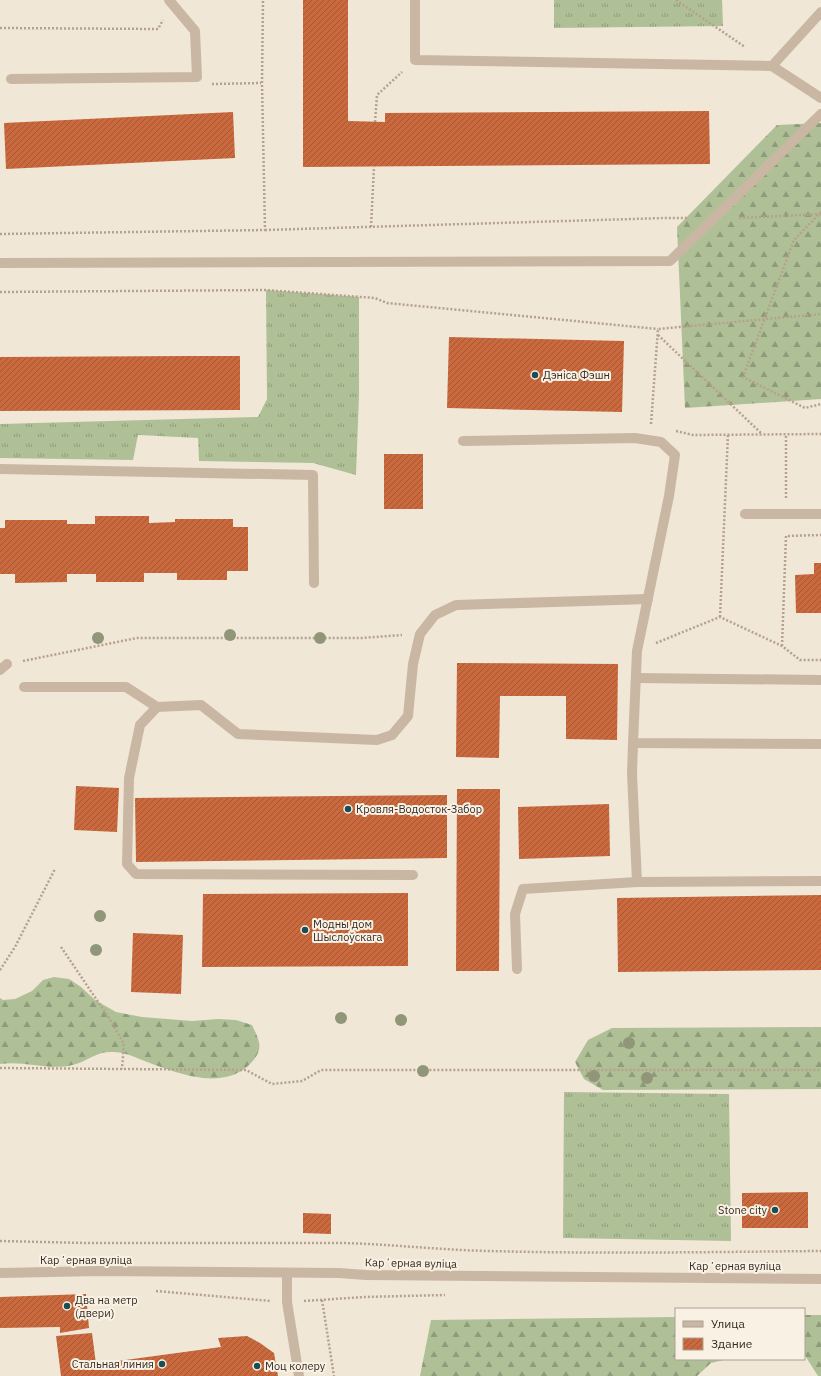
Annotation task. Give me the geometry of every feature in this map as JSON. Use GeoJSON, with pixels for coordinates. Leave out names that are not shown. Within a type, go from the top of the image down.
{"type":"FeatureCollection","features":[{"type":"Feature","properties":{"kind":"street"},"geometry":{"type":"LineString","coordinates":[[416,0],[416,60],[772,66],[821,98]]}},
{"type":"Feature","properties":{"kind":"street"},"geometry":{"type":"LineString","coordinates":[[11,79],[196,77],[195,31],[170,2]]}},
{"type":"Feature","properties":{"kind":"street"},"geometry":{"type":"LineString","coordinates":[[772,66],[821,12]]}},
{"type":"Feature","properties":{"kind":"street"},"geometry":{"type":"LineString","coordinates":[[0,263],[670,261],[821,114]]}},
{"type":"Feature","properties":{"kind":"street"},"geometry":{"type":"LineString","coordinates":[[463,441],[634,438],[662,442],[675,455],[667,503],[637,651],[632,774],[637,882]]}},
{"type":"Feature","properties":{"kind":"street"},"geometry":{"type":"LineString","coordinates":[[0,470],[313,475],[314,582]]}},
{"type":"Feature","properties":{"kind":"street"},"geometry":{"type":"LineString","coordinates":[[745,514],[821,514]]}},
{"type":"Feature","properties":{"kind":"street"},"geometry":{"type":"LineString","coordinates":[[24,687],[126,688],[157,707],[201,705],[238,734],[377,740],[392,735],[408,716],[413,664],[420,634],[435,615],[456,605],[648,599]]}},
{"type":"Feature","properties":{"kind":"street"},"geometry":{"type":"LineString","coordinates":[[636,678],[821,680]]}},
{"type":"Feature","properties":{"kind":"street"},"geometry":{"type":"LineString","coordinates":[[157,707],[140,725],[129,778],[127,864],[136,874],[413,875]]}},
{"type":"Feature","properties":{"kind":"street"},"geometry":{"type":"LineString","coordinates":[[633,743],[821,744]]}},
{"type":"Feature","properties":{"kind":"street"},"geometry":{"type":"LineString","coordinates":[[517,970],[515,914],[523,890],[637,882],[821,881]]}},
{"type":"Feature","properties":{"kind":"street","name":"Карʼерная вуліца"},"geometry":{"type":"LineString","coordinates":[[0,1273],[99,1271],[821,1279]]}},
{"type":"Feature","properties":{"kind":"street"},"geometry":{"type":"LineString","coordinates":[[286,1273],[286,1302],[299,1376]]}},
{"type":"Feature","properties":{"kind":"path"},"geometry":{"type":"LineString","coordinates":[[263,0],[262,83],[265,230]]}},
{"type":"Feature","properties":{"kind":"path"},"geometry":{"type":"LineString","coordinates":[[676,0],[746,48]]}},
{"type":"Feature","properties":{"kind":"path"},"geometry":{"type":"LineString","coordinates":[[0,28],[158,29],[170,2]]}},
{"type":"Feature","properties":{"kind":"path"},"geometry":{"type":"LineString","coordinates":[[375,122],[377,95],[416,60]]}},
{"type":"Feature","properties":{"kind":"path"},"geometry":{"type":"LineString","coordinates":[[372,227],[374,167]]}},
{"type":"Feature","properties":{"kind":"path"},"geometry":{"type":"LineString","coordinates":[[0,234],[265,230],[665,218],[714,219],[820,214]]}},
{"type":"Feature","properties":{"kind":"path"},"geometry":{"type":"LineString","coordinates":[[820,214],[794,240],[743,377],[805,408],[821,404]]}},
{"type":"Feature","properties":{"kind":"path"},"geometry":{"type":"LineString","coordinates":[[0,292],[266,290],[376,298],[386,303],[658,329],[821,314]]}},
{"type":"Feature","properties":{"kind":"path"},"geometry":{"type":"LineString","coordinates":[[651,425],[658,329]]}},
{"type":"Feature","properties":{"kind":"path"},"geometry":{"type":"LineString","coordinates":[[657,335],[762,434]]}},
{"type":"Feature","properties":{"kind":"path"},"geometry":{"type":"LineString","coordinates":[[672,430],[693,435],[821,434]]}},
{"type":"Feature","properties":{"kind":"path"},"geometry":{"type":"LineString","coordinates":[[720,616],[728,434]]}},
{"type":"Feature","properties":{"kind":"path"},"geometry":{"type":"LineString","coordinates":[[786,434],[786,514]]}},
{"type":"Feature","properties":{"kind":"path"},"geometry":{"type":"LineString","coordinates":[[782,646],[786,536],[821,535]]}},
{"type":"Feature","properties":{"kind":"path"},"geometry":{"type":"LineString","coordinates":[[637,651],[720,616],[782,646],[800,660],[821,660]]}},
{"type":"Feature","properties":{"kind":"path"},"geometry":{"type":"LineString","coordinates":[[4,667],[137,638],[362,638],[420,634]]}},
{"type":"Feature","properties":{"kind":"path"},"geometry":{"type":"LineString","coordinates":[[0,970],[15,947],[55,869]]}},
{"type":"Feature","properties":{"kind":"path"},"geometry":{"type":"LineString","coordinates":[[61,947],[109,1018],[124,1044],[122,1069]]}},
{"type":"Feature","properties":{"kind":"path"},"geometry":{"type":"LineString","coordinates":[[0,1068],[246,1070],[272,1084],[302,1081],[321,1070],[821,1070]]}},
{"type":"Feature","properties":{"kind":"path"},"geometry":{"type":"LineString","coordinates":[[0,1241],[86,1243],[362,1243],[496,1251],[821,1252]]}},
{"type":"Feature","properties":{"kind":"path"},"geometry":{"type":"LineString","coordinates":[[322,1300],[334,1376]]}},
{"type":"Feature","properties":{"kind":"green space"},"geometry":{"type":"Polygon","coordinates":[[[554,0],[722,0],[723,26],[554,28],[554,0]]]}},
{"type":"Feature","properties":{"kind":"green space"},"geometry":{"type":"Polygon","coordinates":[[[821,123],[821,399],[685,408],[677,227],[777,125],[821,123]]]}},
{"type":"Feature","properties":{"kind":"green space"},"geometry":{"type":"Polygon","coordinates":[[[266,290],[359,297],[359,396],[356,475],[313,463],[199,461],[198,438],[138,435],[133,460],[0,458],[0,424],[258,417],[267,399],[266,290]]]}},
{"type":"Feature","properties":{"kind":"green space"},"geometry":{"type":"Polygon","coordinates":[[[54,977],[69,979],[81,987],[95,1000],[116,1012],[142,1017],[192,1021],[218,1019],[236,1020],[252,1025],[259,1041],[258,1054],[251,1063],[240,1072],[227,1077],[213,1078],[183,1074],[128,1054],[117,1052],[103,1053],[76,1064],[58,1067],[19,1063],[0,1064],[0,998],[3,1000],[15,999],[32,991],[43,980],[54,977]]]}},
{"type":"Feature","properties":{"kind":"green space"},"geometry":{"type":"Polygon","coordinates":[[[821,1027],[821,1089],[603,1090],[584,1079],[575,1062],[588,1040],[612,1028],[821,1027]]]}},
{"type":"Feature","properties":{"kind":"green space"},"geometry":{"type":"Polygon","coordinates":[[[564,1092],[729,1094],[731,1241],[563,1238],[564,1092]]]}},
{"type":"Feature","properties":{"kind":"green space"},"geometry":{"type":"Polygon","coordinates":[[[805,1315],[821,1315],[821,1376],[818,1376],[805,1356],[805,1315]]]}},
{"type":"Feature","properties":{"kind":"green space"},"geometry":{"type":"Polygon","coordinates":[[[675,1317],[675,1360],[724,1360],[711,1363],[697,1376],[420,1376],[431,1320],[675,1317]]]}},
{"type":"Feature","properties":{"kind":"building"},"geometry":{"type":"Polygon","coordinates":[[[303,0],[348,0],[348,121],[385,122],[385,113],[709,111],[710,164],[303,167],[303,0]]]}},
{"type":"Feature","properties":{"kind":"building"},"geometry":{"type":"Polygon","coordinates":[[[233,112],[235,158],[6,169],[4,123],[233,112]]]}},
{"type":"Feature","properties":{"kind":"building","name":"Дэніса Фэшн"},"geometry":{"type":"Polygon","coordinates":[[[449,337],[624,341],[622,412],[447,408],[449,337]]]}},
{"type":"Feature","properties":{"kind":"building"},"geometry":{"type":"Polygon","coordinates":[[[240,356],[240,410],[0,411],[0,357],[240,356]]]}},
{"type":"Feature","properties":{"kind":"building"},"geometry":{"type":"Polygon","coordinates":[[[384,454],[423,454],[423,509],[384,509],[384,454]]]}},
{"type":"Feature","properties":{"kind":"building"},"geometry":{"type":"Polygon","coordinates":[[[95,516],[149,516],[149,523],[175,522],[175,519],[233,519],[233,527],[248,527],[248,571],[227,571],[227,580],[177,580],[177,573],[144,573],[144,582],[96,582],[96,574],[67,574],[67,582],[15,583],[15,574],[0,574],[0,528],[5,528],[5,520],[67,520],[67,524],[95,524],[95,516]]]}},
{"type":"Feature","properties":{"kind":"building"},"geometry":{"type":"Polygon","coordinates":[[[814,563],[821,563],[821,613],[796,613],[795,575],[814,574],[814,563]]]}},
{"type":"Feature","properties":{"kind":"building"},"geometry":{"type":"Polygon","coordinates":[[[457,663],[618,664],[617,740],[566,739],[566,696],[500,696],[499,758],[456,757],[457,663]]]}},
{"type":"Feature","properties":{"kind":"building"},"geometry":{"type":"Polygon","coordinates":[[[76,786],[119,788],[117,832],[74,830],[76,786]]]}},
{"type":"Feature","properties":{"kind":"building"},"geometry":{"type":"Polygon","coordinates":[[[457,789],[500,789],[499,971],[456,971],[457,789]]]}},
{"type":"Feature","properties":{"kind":"building"},"geometry":{"type":"Polygon","coordinates":[[[447,795],[447,858],[136,862],[135,798],[447,795]]]}},
{"type":"Feature","properties":{"kind":"building"},"geometry":{"type":"Polygon","coordinates":[[[609,804],[610,856],[519,859],[518,807],[609,804]]]}},
{"type":"Feature","properties":{"kind":"building","name":"Модны дом Шыслоўскага"},"geometry":{"type":"Polygon","coordinates":[[[408,893],[408,966],[202,967],[203,894],[408,893]]]}},
{"type":"Feature","properties":{"kind":"building"},"geometry":{"type":"Polygon","coordinates":[[[821,895],[821,970],[618,972],[617,898],[821,895]]]}},
{"type":"Feature","properties":{"kind":"building"},"geometry":{"type":"Polygon","coordinates":[[[133,933],[183,935],[181,994],[131,992],[133,933]]]}},
{"type":"Feature","properties":{"kind":"building","name":"Stone city"},"geometry":{"type":"Polygon","coordinates":[[[808,1192],[808,1228],[742,1228],[742,1193],[808,1192]]]}},
{"type":"Feature","properties":{"kind":"building"},"geometry":{"type":"Polygon","coordinates":[[[303,1213],[331,1214],[331,1234],[303,1233],[303,1213]]]}},
{"type":"Feature","properties":{"kind":"building"},"geometry":{"type":"Polygon","coordinates":[[[86,1294],[89,1328],[60,1333],[60,1327],[0,1328],[0,1297],[86,1294]]]}},
{"type":"Feature","properties":{"kind":"building"},"geometry":{"type":"Polygon","coordinates":[[[92,1333],[96,1364],[221,1347],[218,1338],[247,1336],[274,1353],[278,1376],[61,1376],[56,1336],[92,1333]]]}},
{"type":"Feature","properties":{"kind":"place","name":"Дэніса Фэшн"},"geometry":{"type":"Point","coordinates":[535,375]}},
{"type":"Feature","properties":{"kind":"place","name":"Кровля-Водосток-Забор"},"geometry":{"type":"Point","coordinates":[348,809]}},
{"type":"Feature","properties":{"kind":"place","name":"Модны дом Шыслоўскага"},"geometry":{"type":"Point","coordinates":[305,930]}},
{"type":"Feature","properties":{"kind":"place","name":"Stone city"},"geometry":{"type":"Point","coordinates":[775,1210]}},
{"type":"Feature","properties":{"kind":"place","name":"Два на метр (двери)"},"geometry":{"type":"Point","coordinates":[67,1306]}},
{"type":"Feature","properties":{"kind":"place","name":"Стальная линия"},"geometry":{"type":"Point","coordinates":[162,1364]}},
{"type":"Feature","properties":{"kind":"place","name":"Моц колеру"},"geometry":{"type":"Point","coordinates":[257,1366]}}]}
